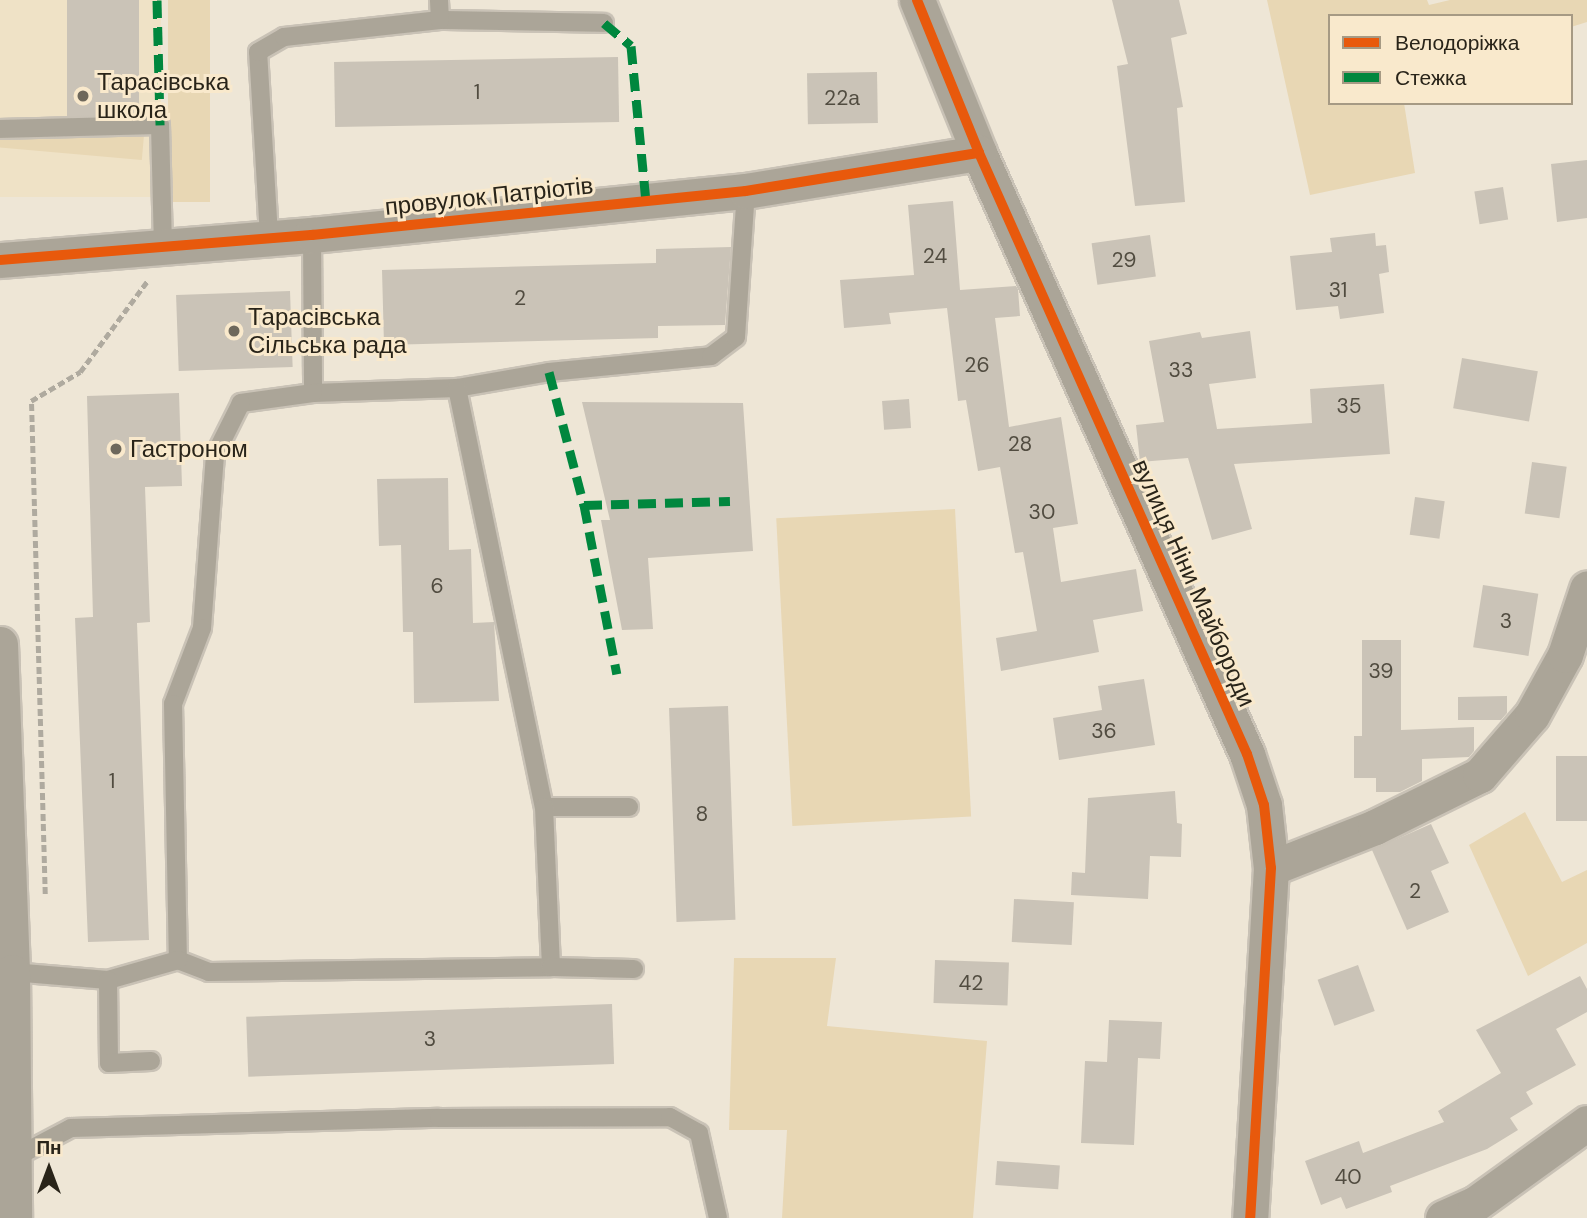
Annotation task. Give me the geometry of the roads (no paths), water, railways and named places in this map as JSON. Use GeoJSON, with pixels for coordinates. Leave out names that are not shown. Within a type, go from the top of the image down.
{"type":"FeatureCollection","features":[{"type":"Feature","properties":{"kind":"street","name":"вулиця Ніни Майбороди"},"geometry":{"type":"LineString","coordinates":[[917,0],[979,153],[1247,754],[1264,805],[1271,868],[1250,1218]]}},
{"type":"Feature","properties":{"kind":"street","name":"провулок Патріотів"},"geometry":{"type":"LineString","coordinates":[[0,260],[163,244],[312,235],[746,191],[979,153]]}},
{"type":"Feature","properties":{"kind":"street"},"geometry":{"type":"LineString","coordinates":[[1271,868],[1375,827],[1480,775],[1532,715],[1565,655],[1587,589]]}},
{"type":"Feature","properties":{"kind":"street"},"geometry":{"type":"LineString","coordinates":[[0,644],[4,862],[11,983],[6,1051],[15,1218]]}},
{"type":"Feature","properties":{"kind":"street"},"geometry":{"type":"LineString","coordinates":[[1443,1218],[1475,1204],[1587,1124]]}},
{"type":"Feature","properties":{"kind":"lane"},"geometry":{"type":"LineString","coordinates":[[439,0],[440,20]]}},
{"type":"Feature","properties":{"kind":"lane"},"geometry":{"type":"LineString","coordinates":[[269,236],[258,52],[284,37],[440,20],[604,23]]}},
{"type":"Feature","properties":{"kind":"lane"},"geometry":{"type":"LineString","coordinates":[[0,129],[160,125],[163,244]]}},
{"type":"Feature","properties":{"kind":"lane"},"geometry":{"type":"LineString","coordinates":[[178,960],[173,705],[202,628],[215,455],[241,403],[313,393],[457,388],[549,372],[711,356],[736,337],[746,191]]}},
{"type":"Feature","properties":{"kind":"lane"},"geometry":{"type":"LineString","coordinates":[[312,235],[313,393]]}},
{"type":"Feature","properties":{"kind":"lane"},"geometry":{"type":"LineString","coordinates":[[457,388],[544,807],[551,967]]}},
{"type":"Feature","properties":{"kind":"lane"},"geometry":{"type":"LineString","coordinates":[[544,807],[629,807]]}},
{"type":"Feature","properties":{"kind":"lane"},"geometry":{"type":"LineString","coordinates":[[11,983],[108,980],[178,960],[209,972],[551,967],[634,969]]}},
{"type":"Feature","properties":{"kind":"lane"},"geometry":{"type":"LineString","coordinates":[[108,980],[108,1063],[151,1061]]}},
{"type":"Feature","properties":{"kind":"lane"},"geometry":{"type":"LineString","coordinates":[[9,1139],[71,1129],[439,1118],[670,1117],[699,1133],[718,1218]]}},
{"type":"Feature","properties":{"kind":"place","name":"Тарасівська школа"},"geometry":{"type":"Point","coordinates":[83,96]}},
{"type":"Feature","properties":{"kind":"place","name":"Тарасівська Сільська рада"},"geometry":{"type":"Point","coordinates":[234,331]}},
{"type":"Feature","properties":{"kind":"place","name":"Гастроном"},"geometry":{"type":"Point","coordinates":[116,449]}}]}
